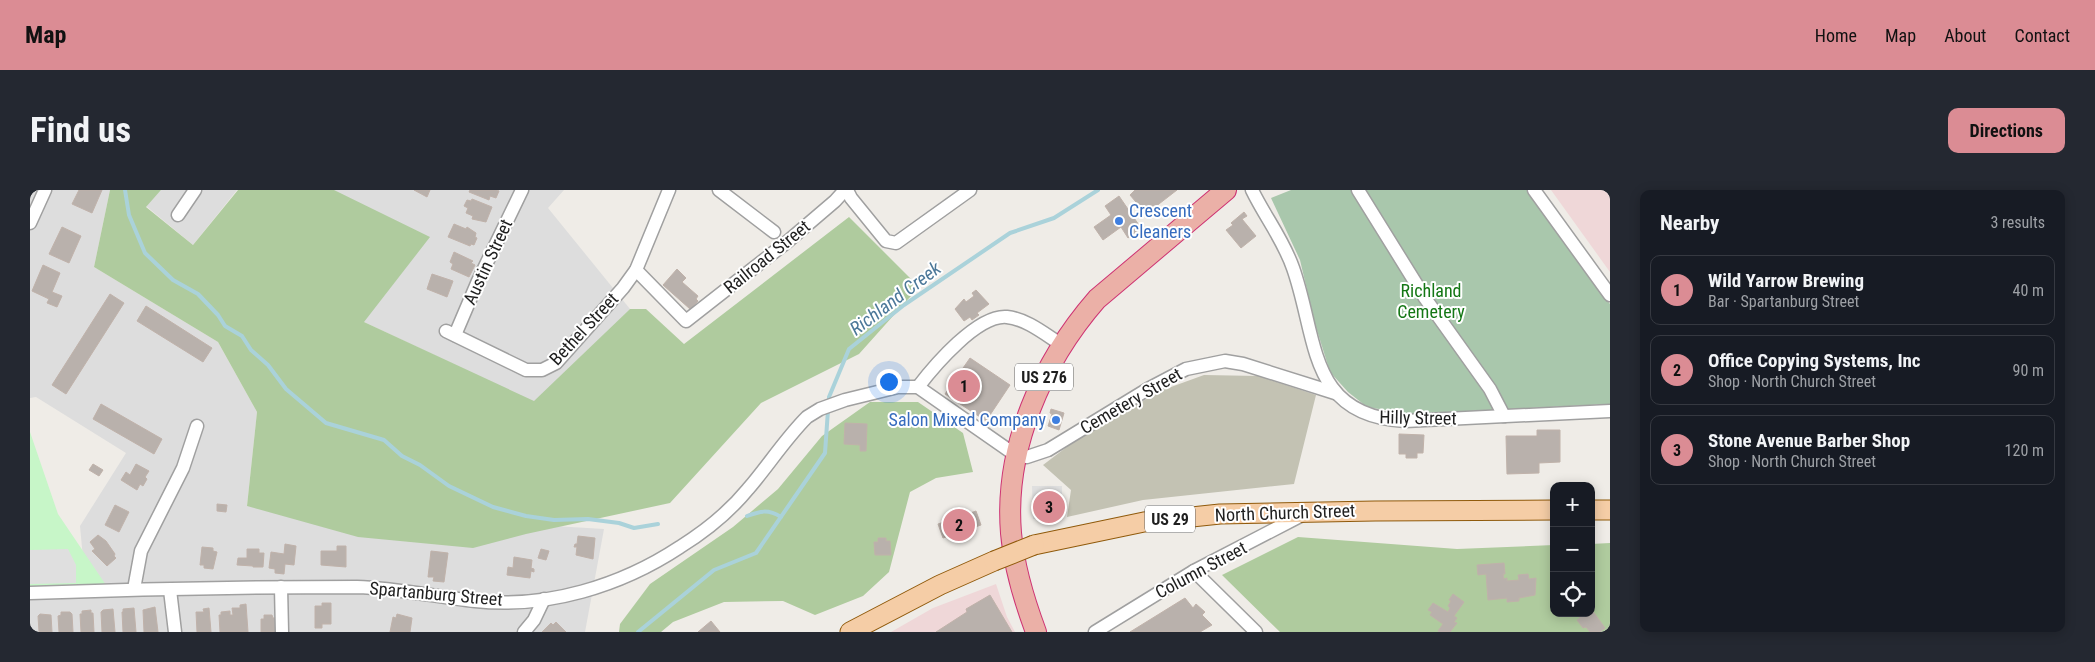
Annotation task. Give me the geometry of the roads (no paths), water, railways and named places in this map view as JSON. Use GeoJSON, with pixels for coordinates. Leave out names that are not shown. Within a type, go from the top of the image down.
{"type":"FeatureCollection","features":[{"type":"Feature","properties":{"kind":"highway","name":"US 276"},"geometry":{"type":"LineString","coordinates":[[1036,632],[1018,580],[1011,532],[1011,504],[1017,456],[1031,405],[1040,384],[1062,345],[1079,320],[1110,287],[1226,190]]}},
{"type":"Feature","properties":{"kind":"main road","name":"North Church Street"},"geometry":{"type":"LineString","coordinates":[[850,632],[940,585],[1034,545],[1144,522],[1241,512],[1550,510]]}},
{"type":"Feature","properties":{"kind":"main road"},"geometry":{"type":"LineString","coordinates":[[1595,510],[1610,510]]}},
{"type":"Feature","properties":{"kind":"main road","name":"North Church Street"},"geometry":{"type":"LineString","coordinates":[[866,632],[885,614]]}},
{"type":"Feature","properties":{"kind":"street"},"geometry":{"type":"LineString","coordinates":[[30,223],[45,190]]}},
{"type":"Feature","properties":{"kind":"street"},"geometry":{"type":"LineString","coordinates":[[178,215],[195,190]]}},
{"type":"Feature","properties":{"kind":"street","name":"Austin Street"},"geometry":{"type":"LineString","coordinates":[[451,333],[522,190]]}},
{"type":"Feature","properties":{"kind":"street","name":"Bethel Street"},"geometry":{"type":"LineString","coordinates":[[451,333],[526,370],[542,370],[556,362],[570,349],[636,270],[669,190]]}},
{"type":"Feature","properties":{"kind":"street"},"geometry":{"type":"LineString","coordinates":[[720,190],[774,232]]}},
{"type":"Feature","properties":{"kind":"street"},"geometry":{"type":"LineString","coordinates":[[846,190],[886,241],[896,243],[970,190]]}},
{"type":"Feature","properties":{"kind":"street","name":"Railroad Street"},"geometry":{"type":"LineString","coordinates":[[636,270],[686,322],[787,242],[846,190]]}},
{"type":"Feature","properties":{"kind":"street","name":"Hilly Street"},"geometry":{"type":"LineString","coordinates":[[1252,190],[1286,249],[1297,281],[1316,356],[1324,376],[1335,393],[1355,408],[1369,416],[1385,420],[1405,421],[1610,411]]}},
{"type":"Feature","properties":{"kind":"street"},"geometry":{"type":"LineString","coordinates":[[1358,190],[1425,298],[1490,389],[1504,416]]}},
{"type":"Feature","properties":{"kind":"street"},"geometry":{"type":"LineString","coordinates":[[1534,190],[1610,295]]}},
{"type":"Feature","properties":{"kind":"street"},"geometry":{"type":"LineString","coordinates":[[1017,456],[918,387],[946,355],[992,319],[1007,317],[1030,325],[1062,345]]}},
{"type":"Feature","properties":{"kind":"street","name":"Cemetery Street"},"geometry":{"type":"LineString","coordinates":[[1017,456],[1027,457],[1048,450],[1148,389],[1186,369],[1225,361],[1243,364],[1335,393]]}},
{"type":"Feature","properties":{"kind":"street","name":"Spartanburg Street"},"geometry":{"type":"LineString","coordinates":[[30,593],[134,589],[362,587],[478,602],[521,601],[570,595],[614,581],[640,570],[681,547],[732,506],[799,425],[807,417],[820,409],[845,400],[898,387],[918,387]]}},
{"type":"Feature","properties":{"kind":"street"},"geometry":{"type":"LineString","coordinates":[[134,589],[141,551],[183,468],[197,426]]}},
{"type":"Feature","properties":{"kind":"street","name":"Column Street"},"geometry":{"type":"LineString","coordinates":[[1095,632],[1194,571],[1308,511]]}},
{"type":"Feature","properties":{"kind":"street"},"geometry":{"type":"LineString","coordinates":[[1194,571],[1256,632]]}},
{"type":"Feature","properties":{"kind":"street"},"geometry":{"type":"LineString","coordinates":[[281,587],[282,632]]}},
{"type":"Feature","properties":{"kind":"street"},"geometry":{"type":"LineString","coordinates":[[170,590],[176,632]]}},
{"type":"Feature","properties":{"kind":"street"},"geometry":{"type":"LineString","coordinates":[[524,632],[534,620],[544,598]]}},
{"type":"Feature","properties":{"kind":"waterway"},"geometry":{"type":"LineString","coordinates":[[125,190],[129,215],[145,253],[173,280],[198,294],[218,315],[225,326],[242,336],[251,350],[268,365],[286,389],[326,423],[384,440],[402,456],[420,465],[449,486],[493,507],[526,516],[554,520],[588,519],[619,523],[634,528],[658,524]]}},
{"type":"Feature","properties":{"kind":"waterway","name":"Richland Creek"},"geometry":{"type":"LineString","coordinates":[[829,403],[829,397],[849,349],[904,305],[1010,233],[1054,218],[1098,190]]}},
{"type":"Feature","properties":{"kind":"waterway","name":"Richland Creek"},"geometry":{"type":"LineString","coordinates":[[638,632],[714,570],[756,553],[825,453],[828,410]]}},
{"type":"Feature","properties":{"kind":"waterway"},"geometry":{"type":"LineString","coordinates":[[747,516],[764,512],[781,517]]}},
{"type":"Feature","properties":{"kind":"place","name":"Crescent Cleaners"},"geometry":{"type":"Point","coordinates":[1119,221]}},
{"type":"Feature","properties":{"kind":"place","name":"Wild Yarrow Brewing"},"geometry":{"type":"Point","coordinates":[964,386]}},
{"type":"Feature","properties":{"kind":"place","name":"Salon Mixed Company"},"geometry":{"type":"Point","coordinates":[1056,420]}},
{"type":"Feature","properties":{"kind":"place","name":"Stone Avenue Barber Shop"},"geometry":{"type":"Point","coordinates":[1049,507]}},
{"type":"Feature","properties":{"kind":"place","name":"Office Copying Systems, Inc"},"geometry":{"type":"Point","coordinates":[959,525]}},
{"type":"Feature","properties":{"kind":"park label","name":"Richland Cemetery"},"geometry":{"type":"Point","coordinates":[1431,301]}}]}
